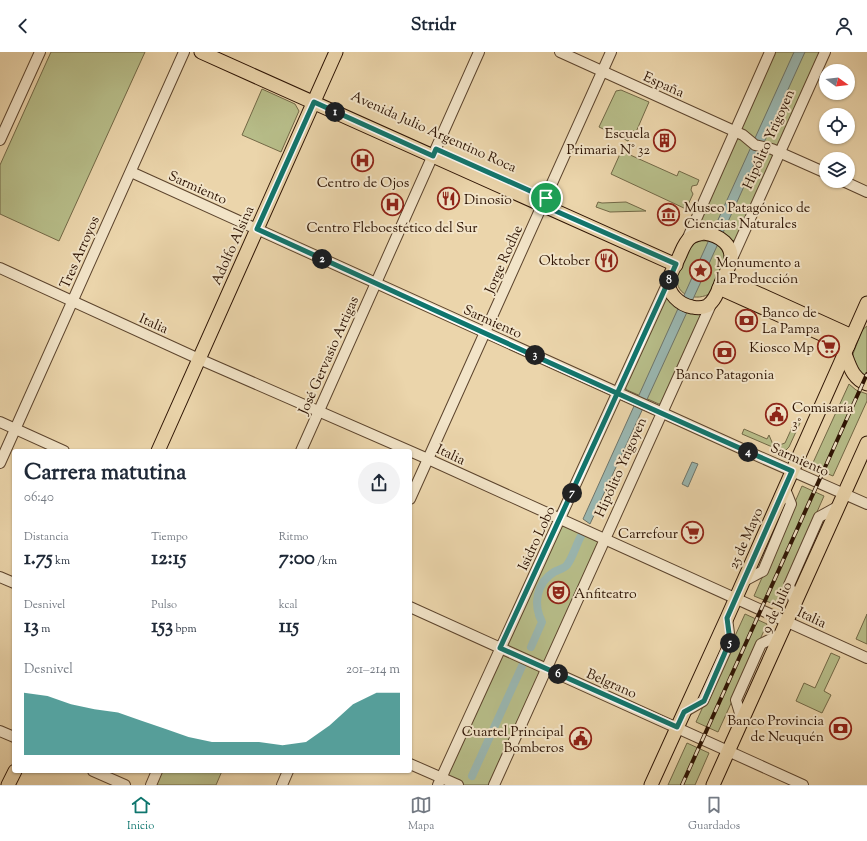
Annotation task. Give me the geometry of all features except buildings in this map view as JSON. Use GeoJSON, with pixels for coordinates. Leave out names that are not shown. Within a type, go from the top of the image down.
{"type":"FeatureCollection","features":[{"type":"Feature","properties":{"kind":"main road","name":"Avenida Julio Argentino Roca"},"geometry":{"type":"LineString","coordinates":[[201,52],[315,99],[678,261]]}},
{"type":"Feature","properties":{"kind":"main road","name":"Avenida Julio Argentino Roca"},"geometry":{"type":"LineString","coordinates":[[220,52],[315,99]]}},
{"type":"Feature","properties":{"kind":"main road","name":"Adolfo Alsina"},"geometry":{"type":"LineString","coordinates":[[159,449],[336,52]]}},
{"type":"Feature","properties":{"kind":"main road"},"geometry":{"type":"LineString","coordinates":[[730,263],[730,250],[724,241],[710,234],[698,234],[686,242],[669,280],[670,290],[681,303],[685,305],[703,307],[708,306],[719,288],[854,337],[852,372],[859,380],[867,384]]}},
{"type":"Feature","properties":{"kind":"main road","name":"Hipólito Yrigoyen"},"geometry":{"type":"LineString","coordinates":[[719,288],[730,263]]}},
{"type":"Feature","properties":{"kind":"main road","name":"25 de Mayo"},"geometry":{"type":"LineString","coordinates":[[651,785],[854,337],[867,303]]}},
{"type":"Feature","properties":{"kind":"main road","name":"9 de Julio"},"geometry":{"type":"LineString","coordinates":[[713,785],[867,443]]}},
{"type":"Feature","properties":{"kind":"main road"},"geometry":{"type":"LineString","coordinates":[[8,785],[14,773]]}},
{"type":"Feature","properties":{"kind":"street"},"geometry":{"type":"LineString","coordinates":[[0,140],[40,52]]}},
{"type":"Feature","properties":{"kind":"street","name":"Tres Arroyos"},"geometry":{"type":"LineString","coordinates":[[0,463],[184,52]]}},
{"type":"Feature","properties":{"kind":"street","name":"José Gervasio Artigas"},"geometry":{"type":"LineString","coordinates":[[302,449],[479,52]]}},
{"type":"Feature","properties":{"kind":"street","name":"España"},"geometry":{"type":"LineString","coordinates":[[560,52],[744,134],[755,146],[780,152]]}},
{"type":"Feature","properties":{"kind":"street","name":"Jorge Rodhe"},"geometry":{"type":"LineString","coordinates":[[412,495],[611,52]]}},
{"type":"Feature","properties":{"kind":"street"},"geometry":{"type":"LineString","coordinates":[[686,242],[770,52]]}},
{"type":"Feature","properties":{"kind":"street","name":"Hipólito Yrigoyen"},"geometry":{"type":"LineString","coordinates":[[730,263],[825,52]]}},
{"type":"Feature","properties":{"kind":"street"},"geometry":{"type":"LineString","coordinates":[[780,152],[819,170]]}},
{"type":"Feature","properties":{"kind":"street","name":"Sarmiento"},"geometry":{"type":"LineString","coordinates":[[131,172],[792,471],[841,500],[867,504]]}},
{"type":"Feature","properties":{"kind":"street"},"geometry":{"type":"LineString","coordinates":[[855,186],[867,192]]}},
{"type":"Feature","properties":{"kind":"street","name":"Italia"},"geometry":{"type":"LineString","coordinates":[[0,268],[199,359],[405,449]]}},
{"type":"Feature","properties":{"kind":"street","name":"Isidro Lobo"},"geometry":{"type":"LineString","coordinates":[[439,781],[669,280]]}},
{"type":"Feature","properties":{"kind":"street","name":"Hipólito Yrigoyen"},"geometry":{"type":"LineString","coordinates":[[494,785],[719,288]]}},
{"type":"Feature","properties":{"kind":"street"},"geometry":{"type":"LineString","coordinates":[[0,422],[60,449]]}},
{"type":"Feature","properties":{"kind":"street","name":"Italia"},"geometry":{"type":"LineString","coordinates":[[412,452],[867,658]]}},
{"type":"Feature","properties":{"kind":"street"},"geometry":{"type":"LineString","coordinates":[[0,577],[12,582]]}},
{"type":"Feature","properties":{"kind":"street","name":"Belgrano"},"geometry":{"type":"LineString","coordinates":[[412,608],[803,785]]}},
{"type":"Feature","properties":{"kind":"street"},"geometry":{"type":"LineString","coordinates":[[0,730],[12,736]]}},
{"type":"Feature","properties":{"kind":"street"},"geometry":{"type":"LineString","coordinates":[[412,765],[439,781],[458,785]]}},
{"type":"Feature","properties":{"kind":"street"},"geometry":{"type":"LineString","coordinates":[[98,773],[125,785]]}},
{"type":"Feature","properties":{"kind":"street"},"geometry":{"type":"LineString","coordinates":[[151,785],[156,773]]}},
{"type":"Feature","properties":{"kind":"street"},"geometry":{"type":"LineString","coordinates":[[282,785],[287,773]]}},
{"type":"Feature","properties":{"kind":"green space"},"geometry":{"type":"Polygon","coordinates":[[[51,52],[145,52],[59,241],[0,214],[0,165],[51,52]]]}},
{"type":"Feature","properties":{"kind":"green space"},"geometry":{"type":"Polygon","coordinates":[[[774,52],[823,52],[736,240],[731,241],[700,227],[699,225],[774,52]]]}},
{"type":"Feature","properties":{"kind":"green space"},"geometry":{"type":"Polygon","coordinates":[[[262,89],[295,104],[299,111],[281,152],[242,135],[262,89]]]}},
{"type":"Feature","properties":{"kind":"green space"},"geometry":{"type":"Polygon","coordinates":[[[621,90],[649,102],[636,132],[633,131],[628,141],[599,127],[616,91],[621,90]]]}},
{"type":"Feature","properties":{"kind":"green space"},"geometry":{"type":"Polygon","coordinates":[[[624,145],[631,148],[628,154],[677,176],[679,171],[699,180],[697,185],[692,186],[691,190],[693,194],[686,209],[611,174],[624,145]]]}},
{"type":"Feature","properties":{"kind":"green space"},"geometry":{"type":"Polygon","coordinates":[[[598,202],[626,202],[646,211],[610,212],[596,207],[598,202]]]}},
{"type":"Feature","properties":{"kind":"green space"},"geometry":{"type":"Polygon","coordinates":[[[710,241],[717,244],[723,250],[727,258],[711,293],[700,297],[688,296],[683,293],[677,284],[677,277],[680,265],[689,247],[693,243],[710,241]]]}},
{"type":"Feature","properties":{"kind":"green space"},"geometry":{"type":"Polygon","coordinates":[[[666,293],[704,310],[663,403],[659,404],[627,390],[624,386],[666,293]]]}},
{"type":"Feature","properties":{"kind":"green space"},"geometry":{"type":"Polygon","coordinates":[[[867,326],[867,378],[862,376],[853,361],[853,354],[862,330],[867,326]]]}},
{"type":"Feature","properties":{"kind":"green space"},"geometry":{"type":"Polygon","coordinates":[[[849,384],[856,390],[867,394],[867,401],[833,476],[811,467],[849,384]]]}},
{"type":"Feature","properties":{"kind":"green space"},"geometry":{"type":"Polygon","coordinates":[[[795,421],[800,423],[789,447],[784,452],[742,434],[744,429],[767,439],[769,435],[774,447],[785,443],[795,421]]]}},
{"type":"Feature","properties":{"kind":"green space"},"geometry":{"type":"Polygon","coordinates":[[[802,486],[824,496],[776,605],[754,596],[802,486]]]}},
{"type":"Feature","properties":{"kind":"green space"},"geometry":{"type":"Polygon","coordinates":[[[562,519],[601,540],[489,785],[442,785],[562,519]]]}},
{"type":"Feature","properties":{"kind":"green space"},"geometry":{"type":"Polygon","coordinates":[[[745,614],[767,624],[718,732],[696,722],[745,614]]]}},
{"type":"Feature","properties":{"kind":"green space"},"geometry":{"type":"Polygon","coordinates":[[[867,614],[867,644],[856,639],[867,614]]]}},
{"type":"Feature","properties":{"kind":"green space"},"geometry":{"type":"Polygon","coordinates":[[[831,653],[840,657],[824,691],[831,695],[822,713],[796,701],[804,683],[815,688],[831,653]]]}},
{"type":"Feature","properties":{"kind":"green space"},"geometry":{"type":"Polygon","coordinates":[[[687,743],[709,753],[695,785],[668,785],[687,743]]]}},
{"type":"Feature","properties":{"kind":"green space"},"geometry":{"type":"Polygon","coordinates":[[[161,773],[221,773],[216,785],[155,785],[161,773]]]}},
{"type":"Feature","properties":{"kind":"water"},"geometry":{"type":"Polygon","coordinates":[[[794,52],[805,52],[707,268],[709,270],[706,276],[704,275],[590,524],[583,519],[695,271],[696,264],[698,264],[794,52]]]}},
{"type":"Feature","properties":{"kind":"water"},"geometry":{"type":"Polygon","coordinates":[[[692,462],[698,464],[688,487],[682,484],[692,462]]]}},
{"type":"Feature","properties":{"kind":"waterway"},"geometry":{"type":"LineString","coordinates":[[531,647],[542,622],[539,615],[537,602],[540,588],[548,577],[567,565],[581,536]]}},
{"type":"Feature","properties":{"kind":"waterway"},"geometry":{"type":"LineString","coordinates":[[472,776],[523,664]]}},
{"type":"Feature","properties":{"kind":"railway"},"geometry":{"type":"LineString","coordinates":[[682,785],[867,374]]}},
{"type":"Feature","properties":{"kind":"place","name":"Escuela Primaria N° 32"},"geometry":{"type":"Point","coordinates":[665,141]}},
{"type":"Feature","properties":{"kind":"place","name":"Centro de Ojos"},"geometry":{"type":"Point","coordinates":[363,160]}},
{"type":"Feature","properties":{"kind":"place","name":"Dinosio"},"geometry":{"type":"Point","coordinates":[449,199]}},
{"type":"Feature","properties":{"kind":"place","name":"Centro Fleboestético del Sur"},"geometry":{"type":"Point","coordinates":[392,205]}},
{"type":"Feature","properties":{"kind":"place","name":"Museo Patagónico de Ciencias Naturales"},"geometry":{"type":"Point","coordinates":[669,215]}},
{"type":"Feature","properties":{"kind":"place","name":"Oktober"},"geometry":{"type":"Point","coordinates":[606,260]}},
{"type":"Feature","properties":{"kind":"place","name":"Monumento a la Producción"},"geometry":{"type":"Point","coordinates":[701,270]}},
{"type":"Feature","properties":{"kind":"place","name":"Banco de La Pampa"},"geometry":{"type":"Point","coordinates":[747,320]}},
{"type":"Feature","properties":{"kind":"place","name":"Kiosco Mp"},"geometry":{"type":"Point","coordinates":[829,347]}},
{"type":"Feature","properties":{"kind":"place","name":"Banco Patagonia"},"geometry":{"type":"Point","coordinates":[725,352]}},
{"type":"Feature","properties":{"kind":"place","name":"Comisaría 3°"},"geometry":{"type":"Point","coordinates":[777,415]}},
{"type":"Feature","properties":{"kind":"place","name":"Carrefour"},"geometry":{"type":"Point","coordinates":[693,533]}},
{"type":"Feature","properties":{"kind":"place","name":"Anfiteatro"},"geometry":{"type":"Point","coordinates":[558,593]}},
{"type":"Feature","properties":{"kind":"place","name":"Banco Provincia de Neuquén"},"geometry":{"type":"Point","coordinates":[840,728]}},
{"type":"Feature","properties":{"kind":"place","name":"Cuartel Principal Bomberos"},"geometry":{"type":"Point","coordinates":[580,739]}},
{"type":"Feature","properties":{"kind":"route"},"geometry":{"type":"LineString","coordinates":[[546,198],[436,149],[433,156],[314,102],[257,229],[617,393],[792,471],[727,618],[730,641],[704,701],[684,712],[677,727],[500,648],[540,562],[559,519],[617,393],[669,280],[676,264],[542,205],[546,198]]}}]}
